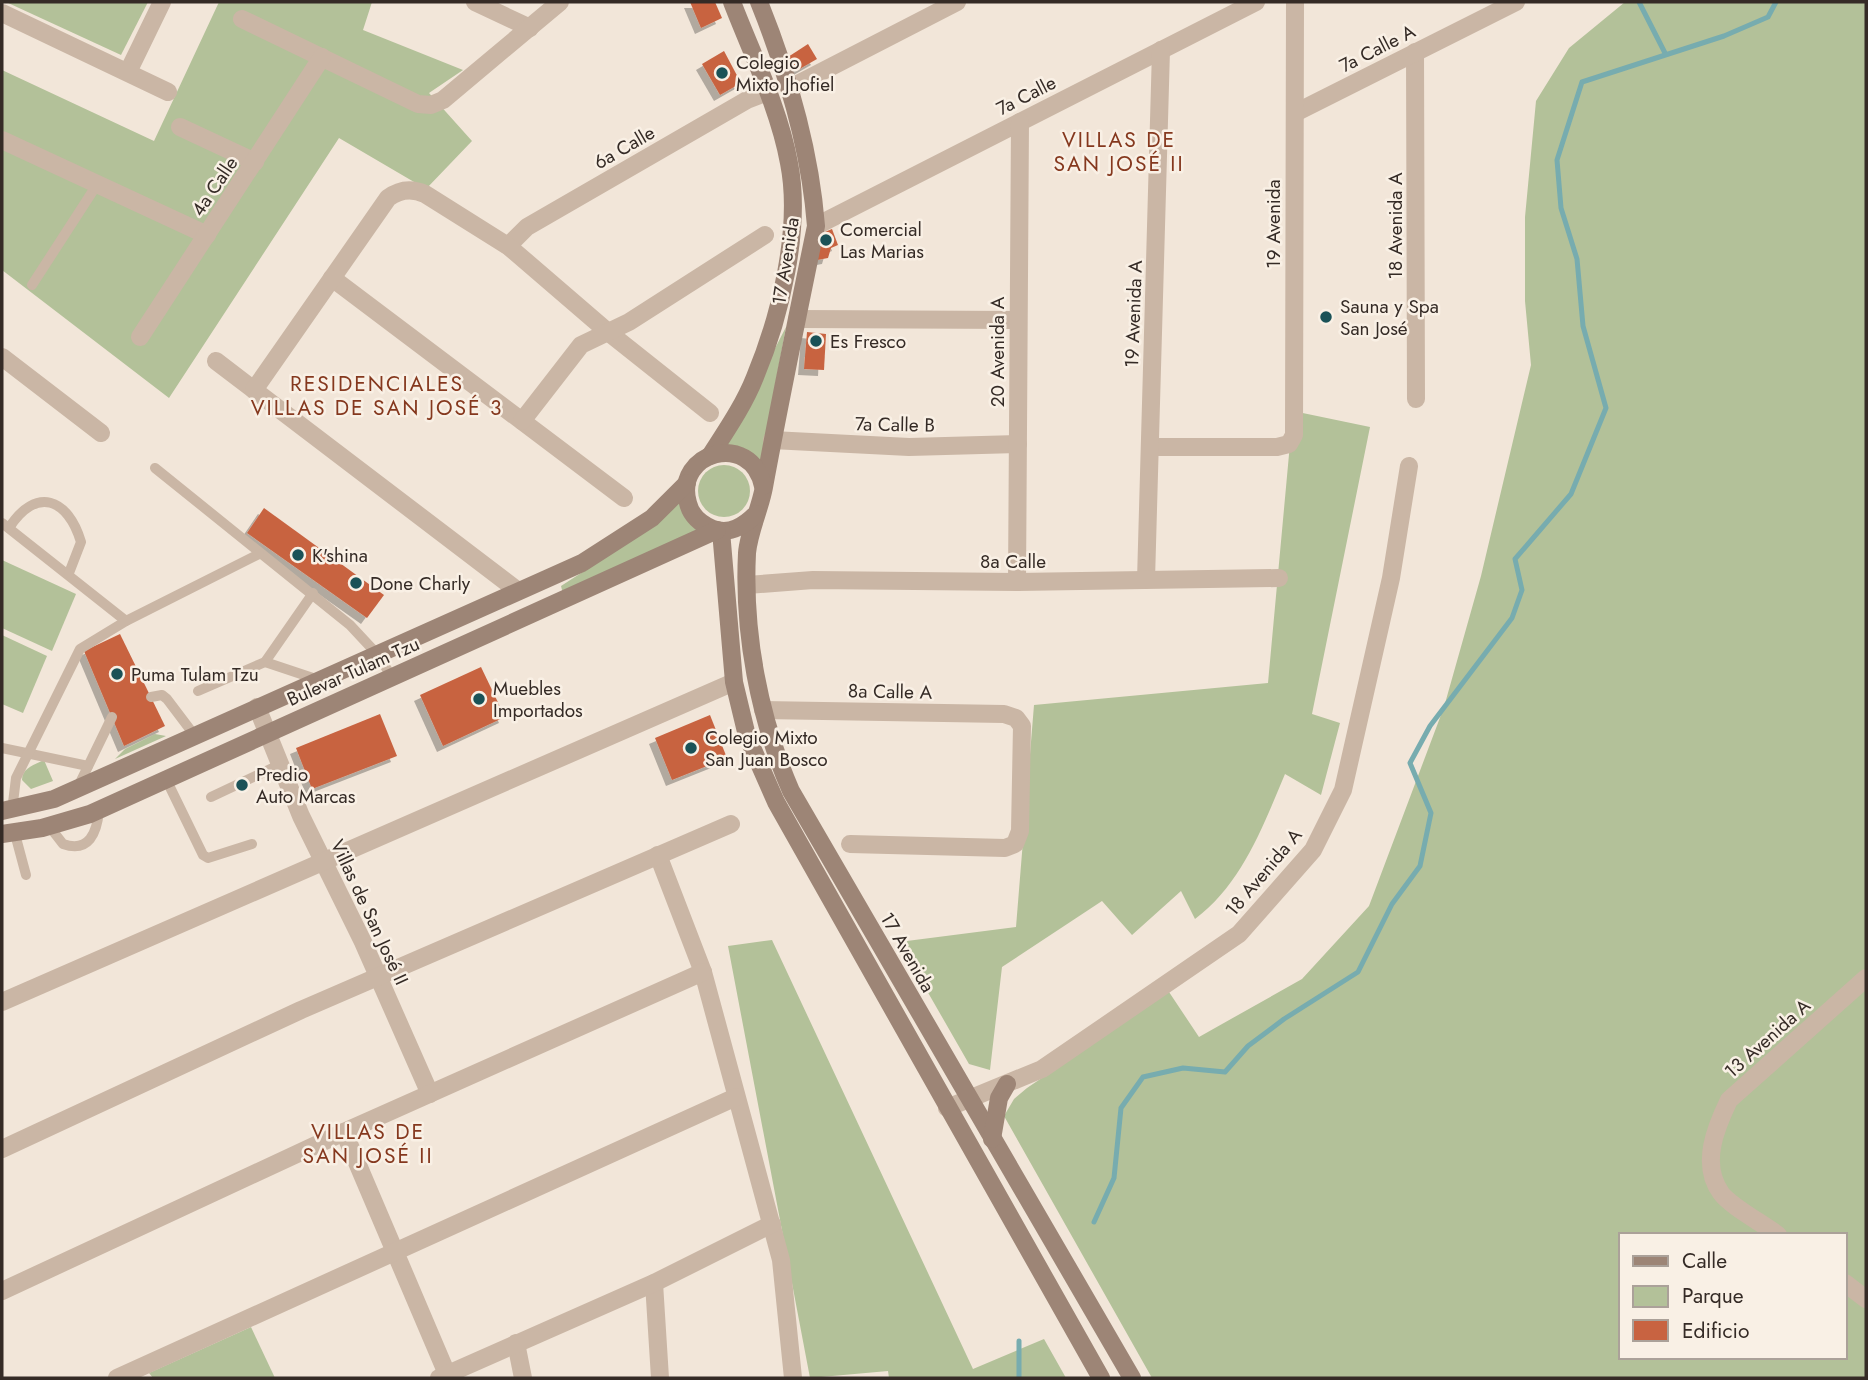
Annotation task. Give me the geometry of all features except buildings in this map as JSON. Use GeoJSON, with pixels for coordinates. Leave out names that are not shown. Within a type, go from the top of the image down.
{"type":"FeatureCollection","features":[{"type":"Feature","properties":{"kind":"main road","name":"17 Avenida"},"geometry":{"type":"LineString","coordinates":[[710,456],[754,380],[769,341],[791,236],[789,163],[767,92],[732,2]]}},
{"type":"Feature","properties":{"kind":"main road","name":"17 Avenida"},"geometry":{"type":"LineString","coordinates":[[759,2],[790,88],[814,188],[816,226],[764,490]]}},
{"type":"Feature","properties":{"kind":"main road"},"geometry":{"type":"LineString","coordinates":[[722,453],[746,458],[755,467],[764,490],[756,514],[734,530],[719,530],[695,518],[686,496],[691,471],[710,456],[722,453]]}},
{"type":"Feature","properties":{"kind":"main road","name":"Bulevar Tulam Tzu"},"geometry":{"type":"LineString","coordinates":[[7,811],[77,788],[582,563],[652,518],[687,483]]}},
{"type":"Feature","properties":{"kind":"main road","name":"17 Avenida"},"geometry":{"type":"LineString","coordinates":[[756,514],[747,550],[747,585],[754,662],[775,754],[791,791],[1132,1378]]}},
{"type":"Feature","properties":{"kind":"main road"},"geometry":{"type":"LineString","coordinates":[[719,530],[734,682],[747,736],[776,802],[1101,1378]]}},
{"type":"Feature","properties":{"kind":"main road","name":"Bulevar Tulam Tzu"},"geometry":{"type":"LineString","coordinates":[[8,834],[49,827],[99,810],[719,530]]}},
{"type":"Feature","properties":{"kind":"main road"},"geometry":{"type":"LineString","coordinates":[[195,736],[203,762]]}},
{"type":"Feature","properties":{"kind":"main road"},"geometry":{"type":"LineString","coordinates":[[992,1139],[999,1098],[1007,1084]]}},
{"type":"Feature","properties":{"kind":"street"},"geometry":{"type":"LineString","coordinates":[[128,72],[162,2]]}},
{"type":"Feature","properties":{"kind":"street"},"geometry":{"type":"LineString","coordinates":[[475,2],[530,28]]}},
{"type":"Feature","properties":{"kind":"street"},"geometry":{"type":"LineString","coordinates":[[242,19],[418,104],[431,105],[443,100],[561,2]]}},
{"type":"Feature","properties":{"kind":"street"},"geometry":{"type":"LineString","coordinates":[[790,88],[957,2]]}},
{"type":"Feature","properties":{"kind":"street","name":"7a Calle"},"geometry":{"type":"LineString","coordinates":[[816,226],[1256,2]]}},
{"type":"Feature","properties":{"kind":"street","name":"19 Avenida"},"geometry":{"type":"LineString","coordinates":[[1150,447],[1289,444],[1294,435],[1295,2]]}},
{"type":"Feature","properties":{"kind":"street","name":"7a Calle A"},"geometry":{"type":"LineString","coordinates":[[1295,113],[1516,2]]}},
{"type":"Feature","properties":{"kind":"street"},"geometry":{"type":"LineString","coordinates":[[2,13],[168,92]]}},
{"type":"Feature","properties":{"kind":"street","name":"19 Avenida A"},"geometry":{"type":"LineString","coordinates":[[1146,580],[1161,50]]}},
{"type":"Feature","properties":{"kind":"street","name":"18 Avenida A"},"geometry":{"type":"LineString","coordinates":[[1415,52],[1416,399]]}},
{"type":"Feature","properties":{"kind":"street","name":"4a Calle"},"geometry":{"type":"LineString","coordinates":[[140,337],[322,57]]}},
{"type":"Feature","properties":{"kind":"street","name":"6a Calle"},"geometry":{"type":"LineString","coordinates":[[508,246],[527,227],[747,100],[767,92]]}},
{"type":"Feature","properties":{"kind":"street","name":"20 Avenida A"},"geometry":{"type":"LineString","coordinates":[[1017,582],[1020,122]]}},
{"type":"Feature","properties":{"kind":"street"},"geometry":{"type":"LineString","coordinates":[[180,127],[255,162]]}},
{"type":"Feature","properties":{"kind":"street"},"geometry":{"type":"LineString","coordinates":[[2,140],[207,235]]}},
{"type":"Feature","properties":{"kind":"street"},"geometry":{"type":"LineString","coordinates":[[254,390],[388,198],[406,190],[425,194],[508,246],[608,332],[710,413]]}},
{"type":"Feature","properties":{"kind":"street"},"geometry":{"type":"LineString","coordinates":[[522,421],[581,345],[608,332],[765,235]]}},
{"type":"Feature","properties":{"kind":"street"},"geometry":{"type":"LineString","coordinates":[[332,278],[624,498]]}},
{"type":"Feature","properties":{"kind":"street"},"geometry":{"type":"LineString","coordinates":[[797,319],[1018,320]]}},
{"type":"Feature","properties":{"kind":"street"},"geometry":{"type":"LineString","coordinates":[[2,357],[101,433]]}},
{"type":"Feature","properties":{"kind":"street"},"geometry":{"type":"LineString","coordinates":[[216,361],[518,591]]}},
{"type":"Feature","properties":{"kind":"street","name":"7a Calle B"},"geometry":{"type":"LineString","coordinates":[[772,440],[909,447],[1018,444]]}},
{"type":"Feature","properties":{"kind":"street","name":"18 Avenida A"},"geometry":{"type":"LineString","coordinates":[[947,1108],[1042,1069],[1239,934],[1313,850],[1343,790],[1391,578],[1409,466]]}},
{"type":"Feature","properties":{"kind":"street","name":"8a Calle"},"geometry":{"type":"LineString","coordinates":[[747,585],[805,580],[1017,582],[1279,578]]}},
{"type":"Feature","properties":{"kind":"street"},"geometry":{"type":"LineString","coordinates":[[2,1002],[323,859],[734,682]]}},
{"type":"Feature","properties":{"kind":"street","name":"Villas de San José II"},"geometry":{"type":"LineString","coordinates":[[257,707],[279,765],[379,977],[430,1094]]}},
{"type":"Feature","properties":{"kind":"street","name":"8a Calle A"},"geometry":{"type":"LineString","coordinates":[[763,710],[1004,714],[1016,718],[1022,726],[1020,831],[1015,844],[1004,848],[850,844]]}},
{"type":"Feature","properties":{"kind":"street"},"geometry":{"type":"LineString","coordinates":[[2,1149],[379,977],[731,824]]}},
{"type":"Feature","properties":{"kind":"street"},"geometry":{"type":"LineString","coordinates":[[658,855],[703,972],[782,1260],[793,1378]]}},
{"type":"Feature","properties":{"kind":"street"},"geometry":{"type":"LineString","coordinates":[[2,1291],[344,1132],[703,972]]}},
{"type":"Feature","properties":{"kind":"street","name":"13 Avenida A"},"geometry":{"type":"LineString","coordinates":[[1775,1233],[1721,1193],[1710,1163],[1716,1127],[1729,1100],[1866,978]]}},
{"type":"Feature","properties":{"kind":"street"},"geometry":{"type":"LineString","coordinates":[[117,1378],[736,1097]]}},
{"type":"Feature","properties":{"kind":"street"},"geometry":{"type":"LineString","coordinates":[[344,1132],[443,1376],[654,1283],[772,1224]]}},
{"type":"Feature","properties":{"kind":"street"},"geometry":{"type":"LineString","coordinates":[[654,1283],[660,1378]]}},
{"type":"Feature","properties":{"kind":"street"},"geometry":{"type":"LineString","coordinates":[[1847,1285],[1866,1299]]}},
{"type":"Feature","properties":{"kind":"street"},"geometry":{"type":"LineString","coordinates":[[516,1343],[523,1378]]}},
{"type":"Feature","properties":{"kind":"lane"},"geometry":{"type":"LineString","coordinates":[[32,285],[97,183]]}},
{"type":"Feature","properties":{"kind":"lane"},"geometry":{"type":"LineString","coordinates":[[155,468],[350,625],[377,654],[392,677]]}},
{"type":"Feature","properties":{"kind":"lane"},"geometry":{"type":"LineString","coordinates":[[69,573],[81,542],[63,510],[50,501],[38,501],[27,506],[6,525],[126,621]]}},
{"type":"Feature","properties":{"kind":"lane"},"geometry":{"type":"LineString","coordinates":[[7,811],[16,778],[80,649],[126,621],[259,554]]}},
{"type":"Feature","properties":{"kind":"lane"},"geometry":{"type":"LineString","coordinates":[[198,691],[265,662],[313,593]]}},
{"type":"Feature","properties":{"kind":"lane"},"geometry":{"type":"LineString","coordinates":[[265,662],[319,680]]}},
{"type":"Feature","properties":{"kind":"lane"},"geometry":{"type":"LineString","coordinates":[[151,697],[162,695],[167,699],[195,736]]}},
{"type":"Feature","properties":{"kind":"lane"},"geometry":{"type":"LineString","coordinates":[[77,788],[112,717]]}},
{"type":"Feature","properties":{"kind":"lane"},"geometry":{"type":"LineString","coordinates":[[2,747],[88,766]]}},
{"type":"Feature","properties":{"kind":"lane"},"geometry":{"type":"LineString","coordinates":[[211,797],[279,765]]}},
{"type":"Feature","properties":{"kind":"lane"},"geometry":{"type":"LineString","coordinates":[[166,779],[203,855],[208,858],[252,844]]}},
{"type":"Feature","properties":{"kind":"lane"},"geometry":{"type":"LineString","coordinates":[[49,827],[62,844],[78,847],[89,842],[96,831],[99,810]]}},
{"type":"Feature","properties":{"kind":"lane"},"geometry":{"type":"LineString","coordinates":[[8,834],[26,874]]}},
{"type":"Feature","properties":{"kind":"green space"},"geometry":{"type":"Polygon","coordinates":[[[6,2],[148,2],[121,55],[6,2]]]}},
{"type":"Feature","properties":{"kind":"green space"},"geometry":{"type":"Polygon","coordinates":[[[219,2],[372,2],[363,30],[463,70],[429,93],[472,141],[426,189],[339,138],[169,398],[2,270],[2,70],[154,141],[219,2]]]}},
{"type":"Feature","properties":{"kind":"green space"},"geometry":{"type":"Polygon","coordinates":[[[1625,2],[1866,2],[1866,1378],[1152,1378],[1004,1116],[1014,1099],[1027,1088],[1169,992],[1199,1037],[1302,979],[1369,906],[1444,707],[1481,576],[1531,365],[1525,301],[1525,217],[1536,101],[1569,48],[1625,2]]]}},
{"type":"Feature","properties":{"kind":"green space"},"geometry":{"type":"Polygon","coordinates":[[[786,327],[763,450],[760,468],[724,447],[786,327]]]}},
{"type":"Feature","properties":{"kind":"green space"},"geometry":{"type":"Polygon","coordinates":[[[1293,411],[1370,427],[1312,714],[1340,723],[1321,795],[1285,774],[1259,834],[1238,871],[1226,889],[1195,919],[1181,891],[1132,935],[1102,901],[1002,967],[990,1070],[969,1064],[899,942],[1016,927],[1034,705],[1268,683],[1293,411]]]}},
{"type":"Feature","properties":{"kind":"green space"},"geometry":{"type":"Polygon","coordinates":[[[724,465],[743,472],[750,491],[743,510],[724,517],[705,510],[698,491],[705,472],[724,465]]]}},
{"type":"Feature","properties":{"kind":"green space"},"geometry":{"type":"Polygon","coordinates":[[[681,497],[702,528],[563,594],[561,586],[657,524],[681,497]]]}},
{"type":"Feature","properties":{"kind":"green space"},"geometry":{"type":"Polygon","coordinates":[[[2,560],[76,594],[52,651],[2,628],[2,560]]]}},
{"type":"Feature","properties":{"kind":"green space"},"geometry":{"type":"Polygon","coordinates":[[[2,635],[47,656],[23,713],[2,704],[2,635]]]}},
{"type":"Feature","properties":{"kind":"green space"},"geometry":{"type":"Polygon","coordinates":[[[155,734],[166,736],[115,759],[125,749],[155,734]]]}},
{"type":"Feature","properties":{"kind":"green space"},"geometry":{"type":"Polygon","coordinates":[[[44,760],[53,781],[31,789],[22,780],[24,773],[29,767],[44,760]]]}},
{"type":"Feature","properties":{"kind":"green space"},"geometry":{"type":"Polygon","coordinates":[[[772,940],[973,1369],[1044,1339],[1066,1378],[889,1378],[888,1371],[810,1378],[728,946],[772,940]]]}},
{"type":"Feature","properties":{"kind":"green space"},"geometry":{"type":"Polygon","coordinates":[[[251,1327],[275,1378],[153,1378],[149,1373],[251,1327]]]}},
{"type":"Feature","properties":{"kind":"waterway"},"geometry":{"type":"LineString","coordinates":[[1639,2],[1665,53]]}},
{"type":"Feature","properties":{"kind":"waterway"},"geometry":{"type":"LineString","coordinates":[[1094,1222],[1114,1178],[1121,1108],[1143,1077],[1183,1068],[1225,1072],[1248,1046],[1284,1019],[1358,972],[1392,904],[1420,866],[1431,813],[1410,763],[1430,726],[1512,618],[1522,590],[1515,559],[1571,494],[1606,408],[1583,326],[1577,259],[1561,208],[1557,160],[1582,82],[1724,36],[1768,17],[1776,2]]}},
{"type":"Feature","properties":{"kind":"waterway"},"geometry":{"type":"LineString","coordinates":[[1019,1341],[1019,1378]]}},
{"type":"Feature","properties":{"kind":"place","name":"Colegio Mixto Jhofiel"},"geometry":{"type":"Point","coordinates":[722,73]}},
{"type":"Feature","properties":{"kind":"place","name":"Comercial Las Marias"},"geometry":{"type":"Point","coordinates":[826,240]}},
{"type":"Feature","properties":{"kind":"place","name":"Sauna y Spa San José"},"geometry":{"type":"Point","coordinates":[1326,317]}},
{"type":"Feature","properties":{"kind":"place","name":"Es Fresco"},"geometry":{"type":"Point","coordinates":[816,341]}},
{"type":"Feature","properties":{"kind":"place","name":"K'shina"},"geometry":{"type":"Point","coordinates":[298,555]}},
{"type":"Feature","properties":{"kind":"place","name":"Done Charly"},"geometry":{"type":"Point","coordinates":[356,583]}},
{"type":"Feature","properties":{"kind":"place","name":"Puma Tulam Tzu"},"geometry":{"type":"Point","coordinates":[117,674]}},
{"type":"Feature","properties":{"kind":"place","name":"Muebles Importados"},"geometry":{"type":"Point","coordinates":[479,699]}},
{"type":"Feature","properties":{"kind":"place","name":"Colegio Mixto San Juan Bosco"},"geometry":{"type":"Point","coordinates":[691,748]}},
{"type":"Feature","properties":{"kind":"place","name":"Predio Auto Marcas"},"geometry":{"type":"Point","coordinates":[242,785]}},
{"type":"Feature","properties":{"kind":"district","name":"VILLAS DE SAN JOSÉ II"},"geometry":{"type":"Point","coordinates":[1119,152]}},
{"type":"Feature","properties":{"kind":"district","name":"RESIDENCIALES VILLAS DE SAN JOSÉ 3"},"geometry":{"type":"Point","coordinates":[377,396]}},
{"type":"Feature","properties":{"kind":"district","name":"VILLAS DE SAN JOSÉ II"},"geometry":{"type":"Point","coordinates":[368,1144]}}]}
